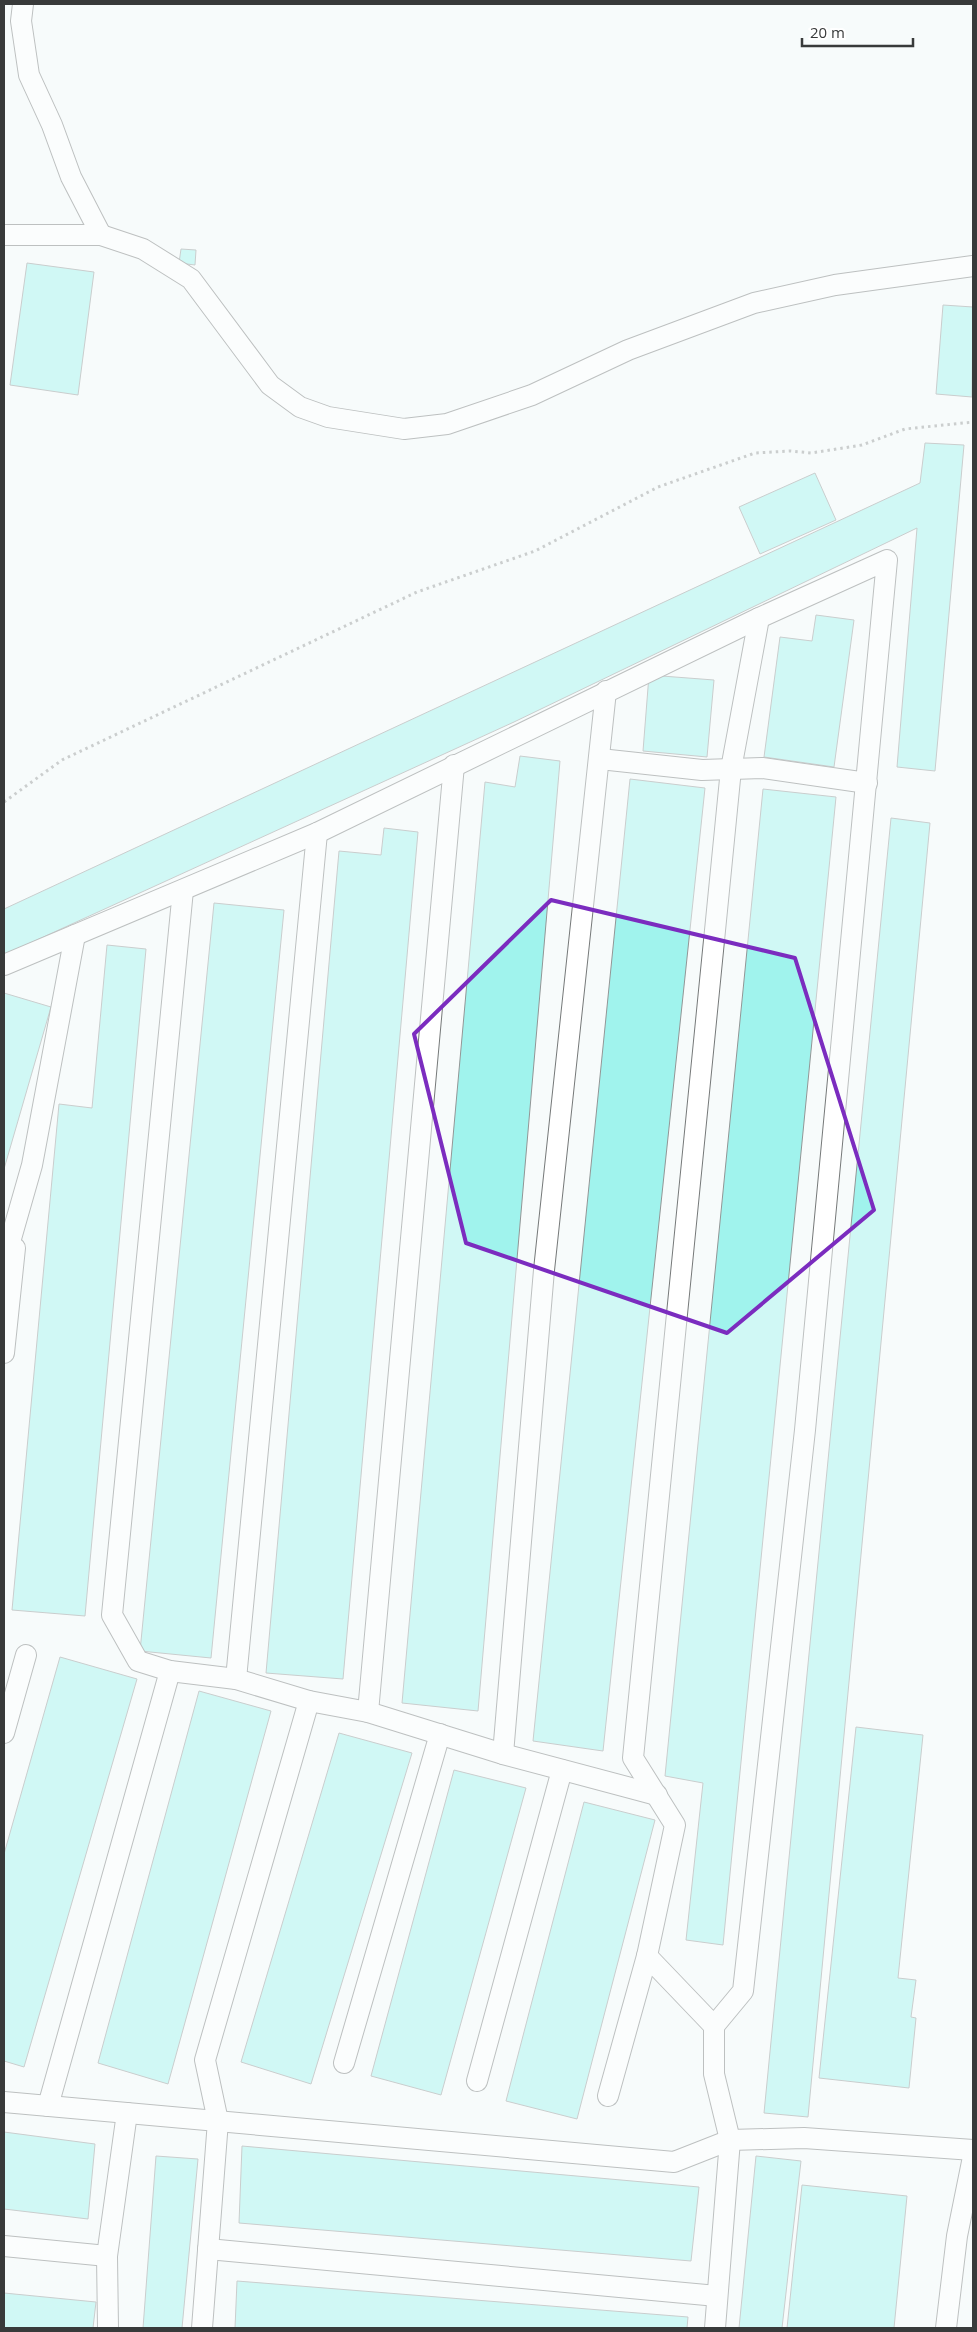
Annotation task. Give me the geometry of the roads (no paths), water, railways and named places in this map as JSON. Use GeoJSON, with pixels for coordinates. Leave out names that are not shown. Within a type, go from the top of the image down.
{"type":"FeatureCollection","features":[{"type":"Feature","properties":{"kind":"lane"},"geometry":{"type":"LineString","coordinates":[[23,4],[20,21],[29,75],[52,125],[71,177],[101,235]]}},
{"type":"Feature","properties":{"kind":"lane"},"geometry":{"type":"LineString","coordinates":[[4,235],[101,235],[143,250],[191,279],[270,385],[300,406],[328,417],[404,429],[447,424],[532,395],[628,350],[754,303],[835,285],[973,266]]}},
{"type":"Feature","properties":{"kind":"lane"},"geometry":{"type":"LineString","coordinates":[[4,965],[317,833],[759,618],[888,560],[805,1430],[743,1991],[714,2026],[714,2074],[730,2140],[715,2328]]}},
{"type":"Feature","properties":{"kind":"lane"},"geometry":{"type":"LineString","coordinates":[[608,2096],[647,1956],[675,1825],[633,1758],[731,769],[759,618]]}},
{"type":"Feature","properties":{"kind":"lane"},"geometry":{"type":"LineString","coordinates":[[502,1754],[544,1270],[606,692]]}},
{"type":"Feature","properties":{"kind":"lane"},"geometry":{"type":"LineString","coordinates":[[600,759],[702,770],[762,768],[867,783]]}},
{"type":"Feature","properties":{"kind":"lane"},"geometry":{"type":"LineString","coordinates":[[368,1712],[454,765]]}},
{"type":"Feature","properties":{"kind":"lane"},"geometry":{"type":"LineString","coordinates":[[236,1679],[317,833]]}},
{"type":"Feature","properties":{"kind":"lane"},"geometry":{"type":"LineString","coordinates":[[183,890],[112,1615],[138,1661],[170,1671],[236,1679],[309,1701],[368,1712],[502,1754],[656,1795]]}},
{"type":"Feature","properties":{"kind":"lane"},"geometry":{"type":"LineString","coordinates":[[4,1263],[32,1165],[75,935]]}},
{"type":"Feature","properties":{"kind":"lane"},"geometry":{"type":"LineString","coordinates":[[4,1353],[18,1214]]}},
{"type":"Feature","properties":{"kind":"lane"},"geometry":{"type":"LineString","coordinates":[[4,1733],[26,1655]]}},
{"type":"Feature","properties":{"kind":"lane"},"geometry":{"type":"LineString","coordinates":[[48,2106],[170,1671]]}},
{"type":"Feature","properties":{"kind":"lane"},"geometry":{"type":"LineString","coordinates":[[202,2328],[218,2121],[205,2060],[309,1701]]}},
{"type":"Feature","properties":{"kind":"lane"},"geometry":{"type":"LineString","coordinates":[[344,2063],[440,1734]]}},
{"type":"Feature","properties":{"kind":"lane"},"geometry":{"type":"LineString","coordinates":[[477,2081],[562,1770]]}},
{"type":"Feature","properties":{"kind":"lane"},"geometry":{"type":"LineString","coordinates":[[647,1956],[714,2026]]}},
{"type":"Feature","properties":{"kind":"lane"},"geometry":{"type":"LineString","coordinates":[[4,2102],[674,2162],[730,2140],[804,2138],[973,2150]]}},
{"type":"Feature","properties":{"kind":"lane"},"geometry":{"type":"LineString","coordinates":[[108,2328],[107,2256],[127,2113]]}},
{"type":"Feature","properties":{"kind":"lane"},"geometry":{"type":"LineString","coordinates":[[946,2328],[957,2236],[973,2156]]}},
{"type":"Feature","properties":{"kind":"lane"},"geometry":{"type":"LineString","coordinates":[[4,2246],[107,2256]]}},
{"type":"Feature","properties":{"kind":"lane"},"geometry":{"type":"LineString","coordinates":[[208,2248],[717,2296]]}}]}
